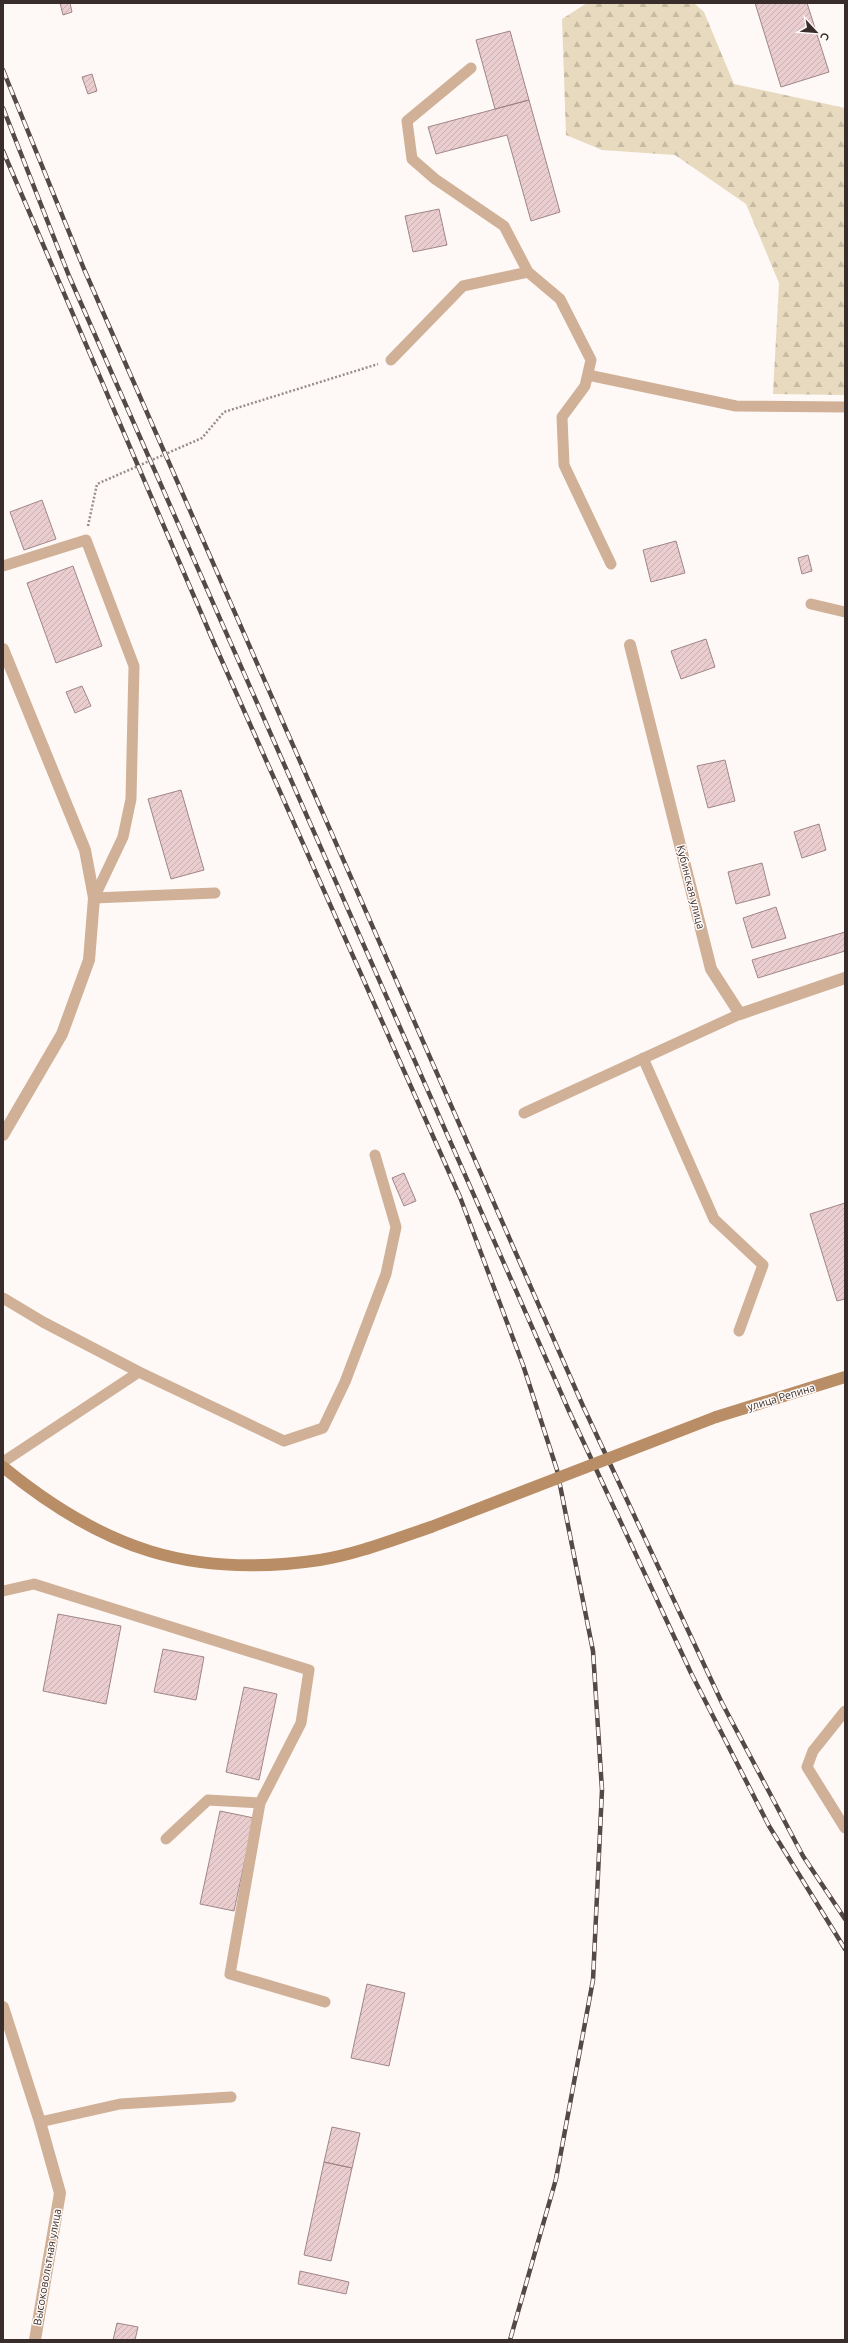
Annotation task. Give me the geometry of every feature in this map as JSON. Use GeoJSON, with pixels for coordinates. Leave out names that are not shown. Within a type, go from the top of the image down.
{"type":"FeatureCollection","features":[{"type":"Feature","properties":{"kind":"main road","name":"улица Репина"},"geometry":{"type":"LineString","coordinates":[[3,1467],[36,1494],[76,1520],[113,1539],[158,1555],[209,1564],[262,1564],[321,1560],[375,1547],[431,1527],[716,1417],[845,1377]]}},
{"type":"Feature","properties":{"kind":"street","name":"Кубинская улица"},"geometry":{"type":"LineString","coordinates":[[630,645],[711,968],[740,1014]]}},
{"type":"Feature","properties":{"kind":"street"},"geometry":{"type":"LineString","coordinates":[[3,649],[85,850],[94,898],[89,960],[62,1034],[3,1136]]}},
{"type":"Feature","properties":{"kind":"street"},"geometry":{"type":"LineString","coordinates":[[740,1014],[845,978]]}},
{"type":"Feature","properties":{"kind":"street"},"geometry":{"type":"LineString","coordinates":[[3,2007],[40,2122]]}},
{"type":"Feature","properties":{"kind":"street","name":"Высоковольтная улица"},"geometry":{"type":"LineString","coordinates":[[35,2340],[60,2193],[40,2122]]}},
{"type":"Feature","properties":{"kind":"lane"},"geometry":{"type":"LineString","coordinates":[[470,68],[407,121],[412,159],[435,179],[504,226],[528,272],[560,299],[592,360],[585,386],[562,417],[564,465],[611,564]]}},
{"type":"Feature","properties":{"kind":"lane"},"geometry":{"type":"LineString","coordinates":[[391,360],[463,286],[528,272]]}},
{"type":"Feature","properties":{"kind":"lane"},"geometry":{"type":"LineString","coordinates":[[588,375],[736,406],[845,407]]}},
{"type":"Feature","properties":{"kind":"lane"},"geometry":{"type":"LineString","coordinates":[[3,566],[86,540],[134,666],[131,799],[123,837],[94,898],[215,893]]}},
{"type":"Feature","properties":{"kind":"lane"},"geometry":{"type":"LineString","coordinates":[[811,604],[845,612]]}},
{"type":"Feature","properties":{"kind":"lane"},"geometry":{"type":"LineString","coordinates":[[524,1113],[740,1014]]}},
{"type":"Feature","properties":{"kind":"lane"},"geometry":{"type":"LineString","coordinates":[[642,1058],[714,1219],[763,1265],[739,1331]]}},
{"type":"Feature","properties":{"kind":"lane"},"geometry":{"type":"LineString","coordinates":[[3,1298],[43,1322],[139,1372],[284,1441],[323,1428],[345,1382],[386,1274],[396,1227],[375,1156]]}},
{"type":"Feature","properties":{"kind":"lane"},"geometry":{"type":"LineString","coordinates":[[3,1462],[139,1372]]}},
{"type":"Feature","properties":{"kind":"lane"},"geometry":{"type":"LineString","coordinates":[[3,1591],[34,1584],[309,1670],[301,1723],[260,1803],[230,1974],[325,2002]]}},
{"type":"Feature","properties":{"kind":"lane"},"geometry":{"type":"LineString","coordinates":[[845,1711],[813,1751],[807,1767],[845,1828]]}},
{"type":"Feature","properties":{"kind":"lane"},"geometry":{"type":"LineString","coordinates":[[166,1839],[208,1800],[260,1803]]}},
{"type":"Feature","properties":{"kind":"lane"},"geometry":{"type":"LineString","coordinates":[[40,2122],[120,2104],[231,2097]]}},
{"type":"Feature","properties":{"kind":"path"},"geometry":{"type":"LineString","coordinates":[[86,540],[97,484],[202,438],[224,412],[391,360]]}},
{"type":"Feature","properties":{"kind":"green space"},"geometry":{"type":"Polygon","coordinates":[[[587,3],[694,3],[704,12],[734,84],[845,108],[845,395],[773,394],[779,283],[746,204],[675,155],[602,150],[566,135],[562,19],[587,3]]]}},
{"type":"Feature","properties":{"kind":"building"},"geometry":{"type":"Polygon","coordinates":[[[60,3],[70,3],[72,12],[63,15],[60,3]]]}},
{"type":"Feature","properties":{"kind":"building"},"geometry":{"type":"Polygon","coordinates":[[[755,3],[807,3],[829,72],[781,87],[755,3]]]}},
{"type":"Feature","properties":{"kind":"building"},"geometry":{"type":"Polygon","coordinates":[[[510,31],[529,100],[495,109],[476,40],[510,31]]]}},
{"type":"Feature","properties":{"kind":"building"},"geometry":{"type":"Polygon","coordinates":[[[92,74],[97,91],[88,94],[82,77],[92,74]]]}},
{"type":"Feature","properties":{"kind":"building"},"geometry":{"type":"Polygon","coordinates":[[[529,100],[560,212],[531,221],[507,135],[436,154],[428,127],[529,100]]]}},
{"type":"Feature","properties":{"kind":"building"},"geometry":{"type":"Polygon","coordinates":[[[439,209],[447,245],[413,252],[405,216],[439,209]]]}},
{"type":"Feature","properties":{"kind":"building"},"geometry":{"type":"Polygon","coordinates":[[[42,500],[56,539],[24,550],[10,512],[42,500]]]}},
{"type":"Feature","properties":{"kind":"building"},"geometry":{"type":"Polygon","coordinates":[[[676,541],[685,573],[651,582],[643,550],[676,541]]]}},
{"type":"Feature","properties":{"kind":"building"},"geometry":{"type":"Polygon","coordinates":[[[808,555],[812,571],[802,574],[798,558],[808,555]]]}},
{"type":"Feature","properties":{"kind":"building"},"geometry":{"type":"Polygon","coordinates":[[[73,566],[102,646],[56,663],[27,583],[73,566]]]}},
{"type":"Feature","properties":{"kind":"building"},"geometry":{"type":"Polygon","coordinates":[[[706,639],[715,667],[681,679],[671,651],[706,639]]]}},
{"type":"Feature","properties":{"kind":"building"},"geometry":{"type":"Polygon","coordinates":[[[82,686],[91,706],[75,713],[66,692],[82,686]]]}},
{"type":"Feature","properties":{"kind":"building"},"geometry":{"type":"Polygon","coordinates":[[[725,760],[735,801],[708,808],[697,766],[725,760]]]}},
{"type":"Feature","properties":{"kind":"building"},"geometry":{"type":"Polygon","coordinates":[[[181,790],[204,870],[171,879],[148,799],[181,790]]]}},
{"type":"Feature","properties":{"kind":"building"},"geometry":{"type":"Polygon","coordinates":[[[819,824],[826,850],[802,858],[794,832],[819,824]]]}},
{"type":"Feature","properties":{"kind":"building"},"geometry":{"type":"Polygon","coordinates":[[[762,863],[770,895],[736,904],[728,872],[762,863]]]}},
{"type":"Feature","properties":{"kind":"building"},"geometry":{"type":"Polygon","coordinates":[[[776,907],[786,938],[752,948],[743,918],[776,907]]]}},
{"type":"Feature","properties":{"kind":"building"},"geometry":{"type":"Polygon","coordinates":[[[845,932],[845,951],[758,978],[752,960],[845,932]]]}},
{"type":"Feature","properties":{"kind":"building"},"geometry":{"type":"Polygon","coordinates":[[[404,1173],[416,1201],[404,1206],[392,1178],[404,1173]]]}},
{"type":"Feature","properties":{"kind":"building"},"geometry":{"type":"Polygon","coordinates":[[[845,1203],[845,1299],[837,1301],[810,1214],[845,1203]]]}},
{"type":"Feature","properties":{"kind":"building"},"geometry":{"type":"Polygon","coordinates":[[[58,1614],[121,1626],[106,1704],[43,1691],[58,1614]]]}},
{"type":"Feature","properties":{"kind":"building"},"geometry":{"type":"Polygon","coordinates":[[[163,1649],[204,1657],[196,1700],[154,1692],[163,1649]]]}},
{"type":"Feature","properties":{"kind":"building"},"geometry":{"type":"Polygon","coordinates":[[[244,1687],[277,1694],[259,1780],[226,1772],[244,1687]]]}},
{"type":"Feature","properties":{"kind":"building"},"geometry":{"type":"Polygon","coordinates":[[[220,1811],[254,1818],[234,1911],[200,1904],[220,1811]]]}},
{"type":"Feature","properties":{"kind":"building"},"geometry":{"type":"Polygon","coordinates":[[[367,1984],[405,1993],[389,2066],[351,2058],[367,1984]]]}},
{"type":"Feature","properties":{"kind":"building"},"geometry":{"type":"Polygon","coordinates":[[[332,2127],[360,2133],[352,2168],[324,2162],[332,2127]]]}},
{"type":"Feature","properties":{"kind":"building"},"geometry":{"type":"Polygon","coordinates":[[[324,2162],[352,2168],[331,2261],[304,2255],[324,2162]]]}},
{"type":"Feature","properties":{"kind":"building"},"geometry":{"type":"Polygon","coordinates":[[[300,2271],[349,2282],[346,2294],[298,2284],[300,2271]]]}},
{"type":"Feature","properties":{"kind":"building"},"geometry":{"type":"Polygon","coordinates":[[[117,2323],[138,2327],[135,2340],[113,2340],[117,2323]]]}},
{"type":"Feature","properties":{"kind":"railway"},"geometry":{"type":"LineString","coordinates":[[3,70],[84,269],[583,1406],[722,1703],[803,1856],[845,1919]]}},
{"type":"Feature","properties":{"kind":"railway"},"geometry":{"type":"LineString","coordinates":[[3,108],[69,276],[569,1411],[691,1673],[769,1826],[845,1949]]}},
{"type":"Feature","properties":{"kind":"railway"},"geometry":{"type":"LineString","coordinates":[[3,151],[214,643],[460,1197],[523,1365],[557,1470],[593,1651],[602,1790],[593,1980],[556,2179],[510,2340]]}}]}
